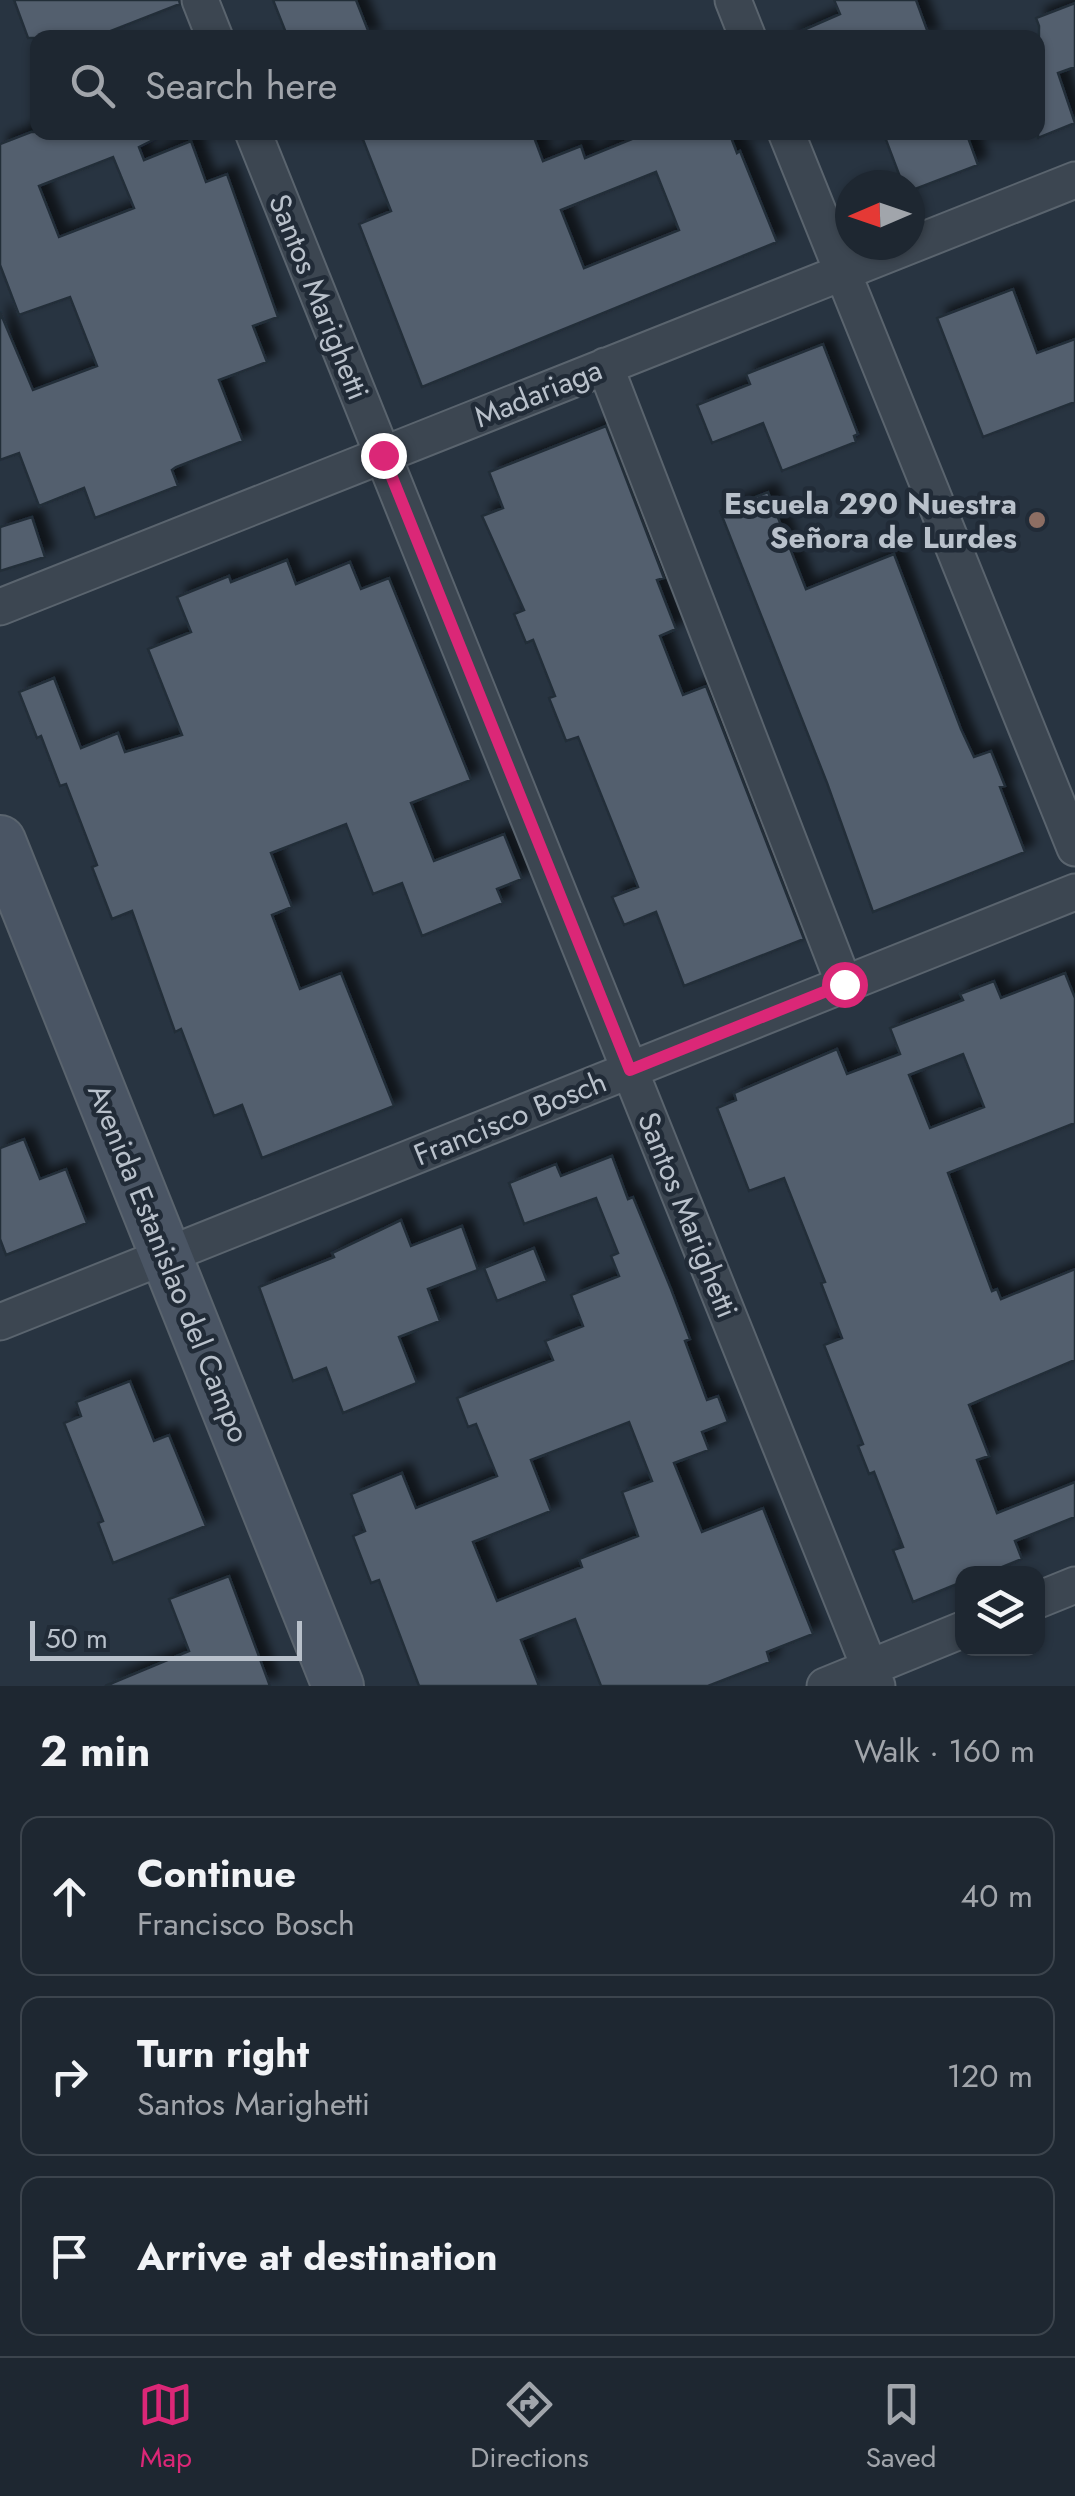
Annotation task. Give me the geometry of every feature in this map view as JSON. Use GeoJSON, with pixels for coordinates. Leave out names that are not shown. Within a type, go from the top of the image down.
{"type":"FeatureCollection","features":[{"type":"Feature","properties":{"kind":"main road","name":"Avenida Estanislao del Campo"},"geometry":{"type":"LineString","coordinates":[[0,841],[338,1686]]}},
{"type":"Feature","properties":{"kind":"street"},"geometry":{"type":"LineString","coordinates":[[200,0],[212,30]]}},
{"type":"Feature","properties":{"kind":"street"},"geometry":{"type":"LineString","coordinates":[[733,0],[745,30]]}},
{"type":"Feature","properties":{"kind":"street","name":"Santos Marighetti"},"geometry":{"type":"LineString","coordinates":[[256,140],[873,1677]]}},
{"type":"Feature","properties":{"kind":"street"},"geometry":{"type":"LineString","coordinates":[[789,140],[1075,848]]}},
{"type":"Feature","properties":{"kind":"street","name":"Madariaga"},"geometry":{"type":"LineString","coordinates":[[0,607],[1075,180]]}},
{"type":"Feature","properties":{"kind":"street"},"geometry":{"type":"LineString","coordinates":[[606,366],[844,984]]}},
{"type":"Feature","properties":{"kind":"street","name":"Francisco Bosch"},"geometry":{"type":"LineString","coordinates":[[0,1322],[1075,892]]}},
{"type":"Feature","properties":{"kind":"street"},"geometry":{"type":"LineString","coordinates":[[1045,1597],[1075,1585]]}},
{"type":"Feature","properties":{"kind":"street"},"geometry":{"type":"LineString","coordinates":[[825,1686],[873,1677],[955,1634]]}},
{"type":"Feature","properties":{"kind":"building"},"geometry":{"type":"Polygon","coordinates":[[[14,0],[179,0],[180,4],[113,30],[30,30],[28,38],[14,0]]]}},
{"type":"Feature","properties":{"kind":"building"},"geometry":{"type":"Polygon","coordinates":[[[273,0],[356,0],[368,30],[285,30],[273,0]]]}},
{"type":"Feature","properties":{"kind":"building"},"geometry":{"type":"Polygon","coordinates":[[[834,0],[916,0],[927,30],[803,30],[840,14],[834,0]]]}},
{"type":"Feature","properties":{"kind":"building"},"geometry":{"type":"Polygon","coordinates":[[[1075,3],[1075,67],[1058,73],[1075,123],[1045,135],[1045,30],[1039,30],[1036,18],[1075,3]]]}},
{"type":"Feature","properties":{"kind":"building"},"geometry":{"type":"Polygon","coordinates":[[[30,132],[30,140],[153,140],[139,147],[144,160],[191,141],[206,182],[227,174],[278,317],[253,326],[267,362],[219,380],[243,441],[176,467],[172,470],[178,486],[95,518],[84,488],[39,506],[19,453],[0,460],[0,312],[33,390],[97,366],[70,297],[19,315],[0,265],[0,144],[30,132]],[[113,157],[39,186],[59,237],[134,208],[113,157]]]}},
{"type":"Feature","properties":{"kind":"building"},"geometry":{"type":"Polygon","coordinates":[[[363,140],[535,140],[543,161],[581,146],[585,158],[629,140],[732,140],[777,242],[422,387],[359,224],[391,211],[363,140]],[[656,172],[561,210],[584,268],[679,230],[656,172]]]}},
{"type":"Feature","properties":{"kind":"building"},"geometry":{"type":"Polygon","coordinates":[[[886,140],[969,140],[978,165],[925,185],[925,170],[897,170],[886,140]]]}},
{"type":"Feature","properties":{"kind":"building"},"geometry":{"type":"Polygon","coordinates":[[[1013,289],[1037,353],[1075,339],[1075,402],[983,437],[937,318],[1013,289]]]}},
{"type":"Feature","properties":{"kind":"building"},"geometry":{"type":"Polygon","coordinates":[[[823,344],[858,434],[854,436],[856,442],[782,471],[763,423],[712,443],[697,405],[750,384],[746,374],[823,344]]]}},
{"type":"Feature","properties":{"kind":"building"},"geometry":{"type":"Polygon","coordinates":[[[606,426],[664,578],[657,580],[676,629],[660,636],[683,695],[706,686],[804,939],[684,986],[656,912],[624,925],[612,897],[638,887],[578,737],[566,741],[549,698],[555,696],[533,640],[526,643],[514,614],[524,610],[482,516],[503,508],[489,472],[606,426]]]}},
{"type":"Feature","properties":{"kind":"building"},"geometry":{"type":"Polygon","coordinates":[[[768,492],[806,589],[894,554],[974,757],[991,751],[1025,852],[873,912],[827,783],[720,511],[768,492]]]}},
{"type":"Feature","properties":{"kind":"building"},"geometry":{"type":"Polygon","coordinates":[[[32,517],[45,557],[0,571],[0,527],[32,517]]]}},
{"type":"Feature","properties":{"kind":"building"},"geometry":{"type":"Polygon","coordinates":[[[287,560],[296,584],[350,562],[361,589],[389,578],[471,780],[411,803],[434,861],[504,834],[522,879],[497,889],[503,903],[422,936],[402,883],[373,894],[346,824],[271,853],[292,907],[272,915],[300,989],[341,973],[394,1106],[262,1158],[242,1105],[214,1116],[181,1029],[175,1032],[132,911],[112,919],[92,867],[97,865],[66,784],[60,786],[19,692],[54,678],[81,748],[118,733],[125,752],[182,735],[148,649],[191,632],[177,597],[229,576],[231,582],[287,560]]]}},
{"type":"Feature","properties":{"kind":"building"},"geometry":{"type":"Polygon","coordinates":[[[1065,973],[1075,998],[1075,1123],[948,1173],[992,1291],[997,1289],[1001,1299],[1075,1269],[1075,1360],[969,1405],[989,1456],[977,1460],[997,1513],[1075,1482],[1075,1517],[1015,1541],[1022,1559],[1005,1566],[955,1566],[955,1585],[913,1602],[893,1550],[903,1547],[874,1472],[869,1474],[858,1446],[863,1444],[824,1345],[842,1338],[821,1283],[825,1282],[784,1178],[749,1191],[717,1108],[736,1100],[734,1093],[837,1049],[847,1074],[900,1054],[890,1028],[963,1000],[960,994],[994,981],[1001,998],[1065,973]],[[963,1054],[909,1075],[930,1128],[984,1107],[963,1054]]]}},
{"type":"Feature","properties":{"kind":"building"},"geometry":{"type":"Polygon","coordinates":[[[24,1139],[40,1179],[66,1169],[87,1223],[6,1255],[0,1239],[0,1148],[24,1139]]]}},
{"type":"Feature","properties":{"kind":"building"},"geometry":{"type":"Polygon","coordinates":[[[612,1156],[671,1289],[707,1400],[718,1396],[728,1422],[702,1432],[709,1450],[674,1463],[702,1532],[763,1508],[813,1634],[767,1652],[770,1662],[708,1686],[601,1686],[575,1619],[521,1640],[539,1686],[419,1686],[379,1580],[371,1583],[353,1536],[365,1531],[351,1494],[402,1473],[416,1508],[497,1476],[476,1424],[468,1427],[457,1398],[553,1360],[545,1341],[583,1326],[571,1295],[619,1276],[611,1256],[618,1253],[596,1198],[524,1224],[509,1183],[556,1164],[561,1176],[612,1156]],[[629,1422],[531,1460],[551,1511],[473,1542],[497,1601],[582,1567],[579,1559],[638,1536],[622,1492],[652,1481],[629,1422]]]}},
{"type":"Feature","properties":{"kind":"building"},"geometry":{"type":"Polygon","coordinates":[[[401,1220],[411,1246],[462,1226],[478,1270],[428,1289],[440,1321],[399,1337],[417,1383],[343,1413],[326,1368],[293,1381],[259,1287],[334,1257],[332,1253],[401,1220]]]}},
{"type":"Feature","properties":{"kind":"building"},"geometry":{"type":"Polygon","coordinates":[[[534,1248],[547,1281],[497,1301],[484,1268],[534,1248]]]}},
{"type":"Feature","properties":{"kind":"building"},"geometry":{"type":"Polygon","coordinates":[[[130,1381],[154,1441],[169,1435],[206,1526],[113,1563],[98,1523],[103,1521],[64,1423],[81,1416],[76,1402],[130,1381]]]}},
{"type":"Feature","properties":{"kind":"building"},"geometry":{"type":"Polygon","coordinates":[[[229,1576],[270,1686],[105,1686],[189,1651],[169,1599],[229,1576]]]}},
{"type":"Feature","properties":{"kind":"place","name":"Escuela 290 Nuestra Señora de Lurdes"},"geometry":{"type":"Point","coordinates":[1037,520]}},
{"type":"Feature","properties":{"kind":"route"},"geometry":{"type":"LineString","coordinates":[[383,455],[630,1070],[844,984]]}}]}
